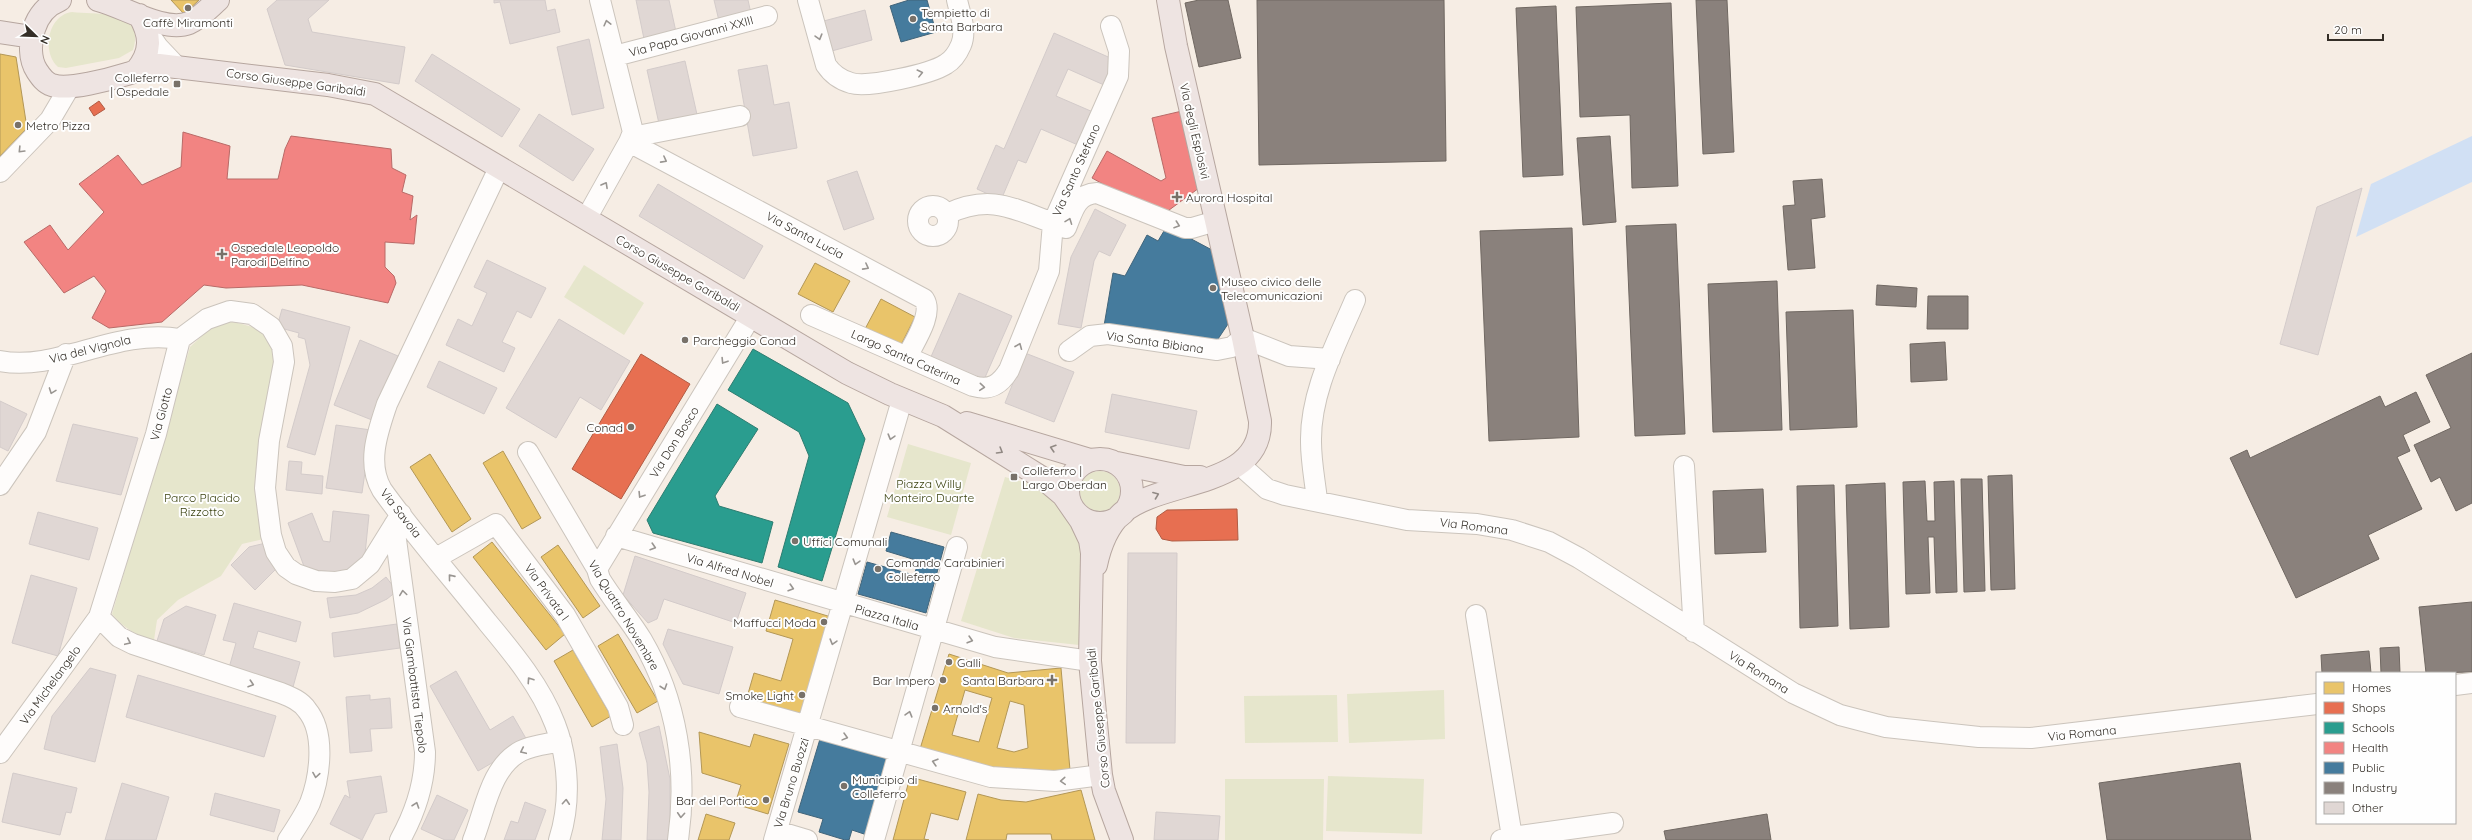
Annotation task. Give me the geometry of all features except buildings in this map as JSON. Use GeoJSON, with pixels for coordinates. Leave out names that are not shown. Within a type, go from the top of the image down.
{"type":"FeatureCollection","features":[{"type":"Feature","properties":{"kind":"main road"},"geometry":{"type":"LineString","coordinates":[[0,32],[32,37],[41,15],[60,0]]}},
{"type":"Feature","properties":{"kind":"main road"},"geometry":{"type":"LineString","coordinates":[[98,0],[168,24],[183,24],[200,16],[218,0]]}},
{"type":"Feature","properties":{"kind":"main road","name":"Via degli Esplosivi"},"geometry":{"type":"LineString","coordinates":[[1122,513],[1153,496],[1215,477],[1239,464],[1255,445],[1260,426],[1243,338],[1168,0]]}},
{"type":"Feature","properties":{"kind":"main road"},"geometry":{"type":"LineString","coordinates":[[136,14],[149,44],[147,52],[136,71]]}},
{"type":"Feature","properties":{"kind":"main road","name":"Corso Giuseppe Garibaldi"},"geometry":{"type":"LineString","coordinates":[[32,37],[32,60],[43,80],[56,87],[70,86],[136,71],[152,65],[177,66],[328,85],[375,94],[847,373],[902,400],[942,416],[1044,479],[1056,488],[1072,508],[1090,540],[1090,661],[1101,775],[1104,791],[1122,840]]}},
{"type":"Feature","properties":{"kind":"main road"},"geometry":{"type":"LineString","coordinates":[[942,416],[1090,460],[1104,459],[1117,463],[1124,469],[1132,487],[1128,506],[1122,513],[1105,522],[1086,520],[1072,508],[1068,497],[1069,480],[1075,469],[1090,460]]}},
{"type":"Feature","properties":{"kind":"main road","name":"Via degli Esplosivi"},"geometry":{"type":"LineString","coordinates":[[1117,463],[1184,477],[1215,477]]}},
{"type":"Feature","properties":{"kind":"main road","name":"Corso Giuseppe Garibaldi"},"geometry":{"type":"LineString","coordinates":[[1090,593],[1100,548],[1107,533],[1122,513]]}},
{"type":"Feature","properties":{"kind":"street","name":"Via Papa Giovanni XXIII"},"geometry":{"type":"LineString","coordinates":[[600,0],[632,122],[630,140]]}},
{"type":"Feature","properties":{"kind":"street"},"geometry":{"type":"LineString","coordinates":[[808,0],[826,65],[830,71],[852,83],[871,84],[925,72],[949,62],[957,53],[963,37],[963,28],[957,0]]}},
{"type":"Feature","properties":{"kind":"street"},"geometry":{"type":"LineString","coordinates":[[136,14],[158,47],[177,66]]}},
{"type":"Feature","properties":{"kind":"street","name":"Via Papa Giovanni XXIII"},"geometry":{"type":"LineString","coordinates":[[615,56],[767,16]]}},
{"type":"Feature","properties":{"kind":"street","name":"Via Santo Stefano"},"geometry":{"type":"LineString","coordinates":[[1001,381],[1009,370],[1049,271],[1053,223],[1118,76],[1119,51],[1111,26]]}},
{"type":"Feature","properties":{"kind":"street"},"geometry":{"type":"LineString","coordinates":[[0,172],[50,120],[70,86]]}},
{"type":"Feature","properties":{"kind":"street"},"geometry":{"type":"LineString","coordinates":[[586,219],[630,140],[740,116]]}},
{"type":"Feature","properties":{"kind":"street","name":"Via Santa Lucia"},"geometry":{"type":"LineString","coordinates":[[630,140],[924,299],[926,303],[926,312],[907,357]]}},
{"type":"Feature","properties":{"kind":"street","name":"Via Savoia"},"geometry":{"type":"LineString","coordinates":[[499,168],[404,366],[388,404],[377,434],[374,457],[375,475],[397,519],[436,558],[501,639],[531,680],[550,713],[561,742],[567,788],[565,817],[559,840]]}},
{"type":"Feature","properties":{"kind":"street"},"geometry":{"type":"LineString","coordinates":[[1049,271],[1074,209],[1084,195],[1096,193],[1185,228],[1192,228],[1216,220]]}},
{"type":"Feature","properties":{"kind":"street"},"geometry":{"type":"LineString","coordinates":[[947,214],[968,205],[989,204],[1014,209],[1053,223]]}},
{"type":"Feature","properties":{"kind":"street"},"geometry":{"type":"LineString","coordinates":[[1317,500],[1311,451],[1311,430],[1316,398],[1330,359],[1355,300]]}},
{"type":"Feature","properties":{"kind":"street"},"geometry":{"type":"LineString","coordinates":[[180,339],[214,315],[237,311],[252,314],[265,321],[279,339],[284,362],[269,441],[265,488],[271,535],[276,552],[286,567],[296,574],[316,581],[335,582],[352,579],[370,564],[397,519]]}},
{"type":"Feature","properties":{"kind":"street","name":"Largo Santa Caterina"},"geometry":{"type":"LineString","coordinates":[[811,315],[980,388],[992,388],[1001,381]]}},
{"type":"Feature","properties":{"kind":"street","name":"Via Don Bosco"},"geometry":{"type":"LineString","coordinates":[[597,569],[751,316]]}},
{"type":"Feature","properties":{"kind":"street","name":"Via Santa Bibiana"},"geometry":{"type":"LineString","coordinates":[[1069,351],[1090,336],[1100,334],[1120,335],[1217,350],[1232,347],[1243,338]]}},
{"type":"Feature","properties":{"kind":"street","name":"Via del Vignola"},"geometry":{"type":"LineString","coordinates":[[0,361],[24,363],[139,337],[180,339]]}},
{"type":"Feature","properties":{"kind":"street"},"geometry":{"type":"LineString","coordinates":[[1243,338],[1289,356],[1330,359]]}},
{"type":"Feature","properties":{"kind":"street","name":"Via Giotto"},"geometry":{"type":"LineString","coordinates":[[99,617],[156,434],[180,339]]}},
{"type":"Feature","properties":{"kind":"street"},"geometry":{"type":"LineString","coordinates":[[0,485],[36,432],[66,354]]}},
{"type":"Feature","properties":{"kind":"street"},"geometry":{"type":"LineString","coordinates":[[844,604],[902,400]]}},
{"type":"Feature","properties":{"kind":"street","name":"Via Quattro Novembre"},"geometry":{"type":"LineString","coordinates":[[528,452],[597,569],[600,580],[649,654],[667,697],[680,762],[682,794],[678,840]]}},
{"type":"Feature","properties":{"kind":"street","name":"Via Romana"},"geometry":{"type":"LineString","coordinates":[[1239,464],[1267,489],[1285,495],[1317,500],[1407,520],[1477,524],[1512,530],[1540,538],[1572,554],[1783,688],[1810,702],[1854,720],[1904,730],[1979,738],[2031,738],[2316,704]]}},
{"type":"Feature","properties":{"kind":"street"},"geometry":{"type":"LineString","coordinates":[[1684,466],[1694,632]]}},
{"type":"Feature","properties":{"kind":"street","name":"Via Giambattista Tiepolo"},"geometry":{"type":"LineString","coordinates":[[397,519],[425,752],[424,769],[419,795],[400,840]]}},
{"type":"Feature","properties":{"kind":"street","name":"Via Privata I"},"geometry":{"type":"LineString","coordinates":[[436,558],[496,524],[565,615],[618,707],[623,725]]}},
{"type":"Feature","properties":{"kind":"street","name":"Via Alfred Nobel"},"geometry":{"type":"LineString","coordinates":[[616,536],[844,604]]}},
{"type":"Feature","properties":{"kind":"street"},"geometry":{"type":"LineString","coordinates":[[957,547],[933,630],[1007,650],[1090,661]]}},
{"type":"Feature","properties":{"kind":"street","name":"Piazza Italia"},"geometry":{"type":"LineString","coordinates":[[808,727],[844,604],[933,630],[874,840]]}},
{"type":"Feature","properties":{"kind":"street"},"geometry":{"type":"LineString","coordinates":[[1476,615],[1507,838],[1613,823]]}},
{"type":"Feature","properties":{"kind":"street"},"geometry":{"type":"LineString","coordinates":[[99,617],[113,632],[129,642],[282,693],[300,702],[308,710],[312,718],[318,740],[318,770],[308,808],[288,840]]}},
{"type":"Feature","properties":{"kind":"street","name":"Via Michelangelo"},"geometry":{"type":"LineString","coordinates":[[0,753],[99,617]]}},
{"type":"Feature","properties":{"kind":"street"},"geometry":{"type":"LineString","coordinates":[[2456,685],[2472,683]]}},
{"type":"Feature","properties":{"kind":"street"},"geometry":{"type":"LineString","coordinates":[[740,707],[808,727],[1004,779],[1066,781],[1101,775]]}},
{"type":"Feature","properties":{"kind":"street","name":"Via Bruno Buozzi"},"geometry":{"type":"LineString","coordinates":[[775,836],[808,727]]}},
{"type":"Feature","properties":{"kind":"street"},"geometry":{"type":"LineString","coordinates":[[473,840],[492,788],[509,761],[529,748],[561,742]]}},
{"type":"Feature","properties":{"kind":"street"},"geometry":{"type":"LineString","coordinates":[[775,836],[807,840]]}},
{"type":"Feature","properties":{"kind":"green space"},"geometry":{"type":"Polygon","coordinates":[[[72,12],[106,15],[117,17],[126,21],[133,27],[135,37],[133,50],[119,58],[66,68],[58,67],[50,52],[50,35],[57,20],[72,12]]]}},
{"type":"Feature","properties":{"kind":"green space"},"geometry":{"type":"Polygon","coordinates":[[[584,265],[644,303],[624,335],[564,297],[584,265]]]}},
{"type":"Feature","properties":{"kind":"green space","name":"Parco Placido Rizzotto"},"geometry":{"type":"Polygon","coordinates":[[[232,322],[250,326],[262,332],[270,343],[277,360],[268,538],[242,544],[221,576],[178,600],[157,620],[154,640],[131,631],[112,614],[190,347],[214,325],[232,322]]]}},
{"type":"Feature","properties":{"kind":"green space","name":"Piazza Willy Monteiro Duarte"},"geometry":{"type":"Polygon","coordinates":[[[908,444],[971,463],[951,535],[887,517],[908,444]]]}},
{"type":"Feature","properties":{"kind":"green space"},"geometry":{"type":"Polygon","coordinates":[[[1096,471],[1104,471],[1111,474],[1117,480],[1120,491],[1117,502],[1111,508],[1104,511],[1096,511],[1089,508],[1083,502],[1080,495],[1080,487],[1083,480],[1089,474],[1096,471]]]}},
{"type":"Feature","properties":{"kind":"green space"},"geometry":{"type":"Polygon","coordinates":[[[1005,477],[1037,486],[1060,509],[1077,533],[1081,549],[1079,645],[1014,638],[961,621],[1005,477]]]}},
{"type":"Feature","properties":{"kind":"green space"},"geometry":{"type":"Polygon","coordinates":[[[1444,690],[1445,739],[1349,743],[1347,694],[1444,690]]]}},
{"type":"Feature","properties":{"kind":"green space"},"geometry":{"type":"Polygon","coordinates":[[[1337,695],[1338,742],[1245,743],[1244,696],[1337,695]]]}},
{"type":"Feature","properties":{"kind":"green space"},"geometry":{"type":"Polygon","coordinates":[[[1328,776],[1424,779],[1422,834],[1326,831],[1328,776]]]}},
{"type":"Feature","properties":{"kind":"green space"},"geometry":{"type":"Polygon","coordinates":[[[1225,779],[1324,779],[1323,840],[1225,840],[1225,779]]]}},
{"type":"Feature","properties":{"kind":"water"},"geometry":{"type":"Polygon","coordinates":[[[2472,136],[2472,182],[2356,237],[2371,184],[2472,136]]]}},
{"type":"Feature","properties":{"kind":"place","name":"Caffè Miramonti"},"geometry":{"type":"Point","coordinates":[188,8]}},
{"type":"Feature","properties":{"kind":"place","name":"Tempietto di Santa Barbara"},"geometry":{"type":"Point","coordinates":[913,19]}},
{"type":"Feature","properties":{"kind":"place","name":"Colleferro | Ospedale"},"geometry":{"type":"Point","coordinates":[177,84]}},
{"type":"Feature","properties":{"kind":"place","name":"Metro Pizza"},"geometry":{"type":"Point","coordinates":[18,125]}},
{"type":"Feature","properties":{"kind":"place","name":"Aurora Hospital"},"geometry":{"type":"Point","coordinates":[1177,197]}},
{"type":"Feature","properties":{"kind":"place","name":"Ospedale Leopoldo Parodi Delfino"},"geometry":{"type":"Point","coordinates":[222,254]}},
{"type":"Feature","properties":{"kind":"place","name":"Museo civico delle Telecomunicazioni"},"geometry":{"type":"Point","coordinates":[1213,288]}},
{"type":"Feature","properties":{"kind":"place","name":"Parcheggio Conad"},"geometry":{"type":"Point","coordinates":[685,340]}},
{"type":"Feature","properties":{"kind":"place","name":"Conad"},"geometry":{"type":"Point","coordinates":[631,427]}},
{"type":"Feature","properties":{"kind":"place","name":"Colleferro | Largo Oberdan"},"geometry":{"type":"Point","coordinates":[1014,477]}},
{"type":"Feature","properties":{"kind":"place","name":"Uffici Comunali"},"geometry":{"type":"Point","coordinates":[795,541]}},
{"type":"Feature","properties":{"kind":"place","name":"Comando Carabinieri Colleferro"},"geometry":{"type":"Point","coordinates":[878,569]}},
{"type":"Feature","properties":{"kind":"place","name":"Maffucci Moda"},"geometry":{"type":"Point","coordinates":[824,622]}},
{"type":"Feature","properties":{"kind":"place","name":"Galli"},"geometry":{"type":"Point","coordinates":[949,662]}},
{"type":"Feature","properties":{"kind":"place","name":"Bar Impero"},"geometry":{"type":"Point","coordinates":[943,680]}},
{"type":"Feature","properties":{"kind":"place","name":"Santa Barbara"},"geometry":{"type":"Point","coordinates":[1052,680]}},
{"type":"Feature","properties":{"kind":"place","name":"Smoke Light"},"geometry":{"type":"Point","coordinates":[802,695]}},
{"type":"Feature","properties":{"kind":"place","name":"Arnold's"},"geometry":{"type":"Point","coordinates":[935,708]}},
{"type":"Feature","properties":{"kind":"place","name":"Municipio di Colleferro"},"geometry":{"type":"Point","coordinates":[844,786]}},
{"type":"Feature","properties":{"kind":"place","name":"Bar del Portico"},"geometry":{"type":"Point","coordinates":[766,800]}}]}
